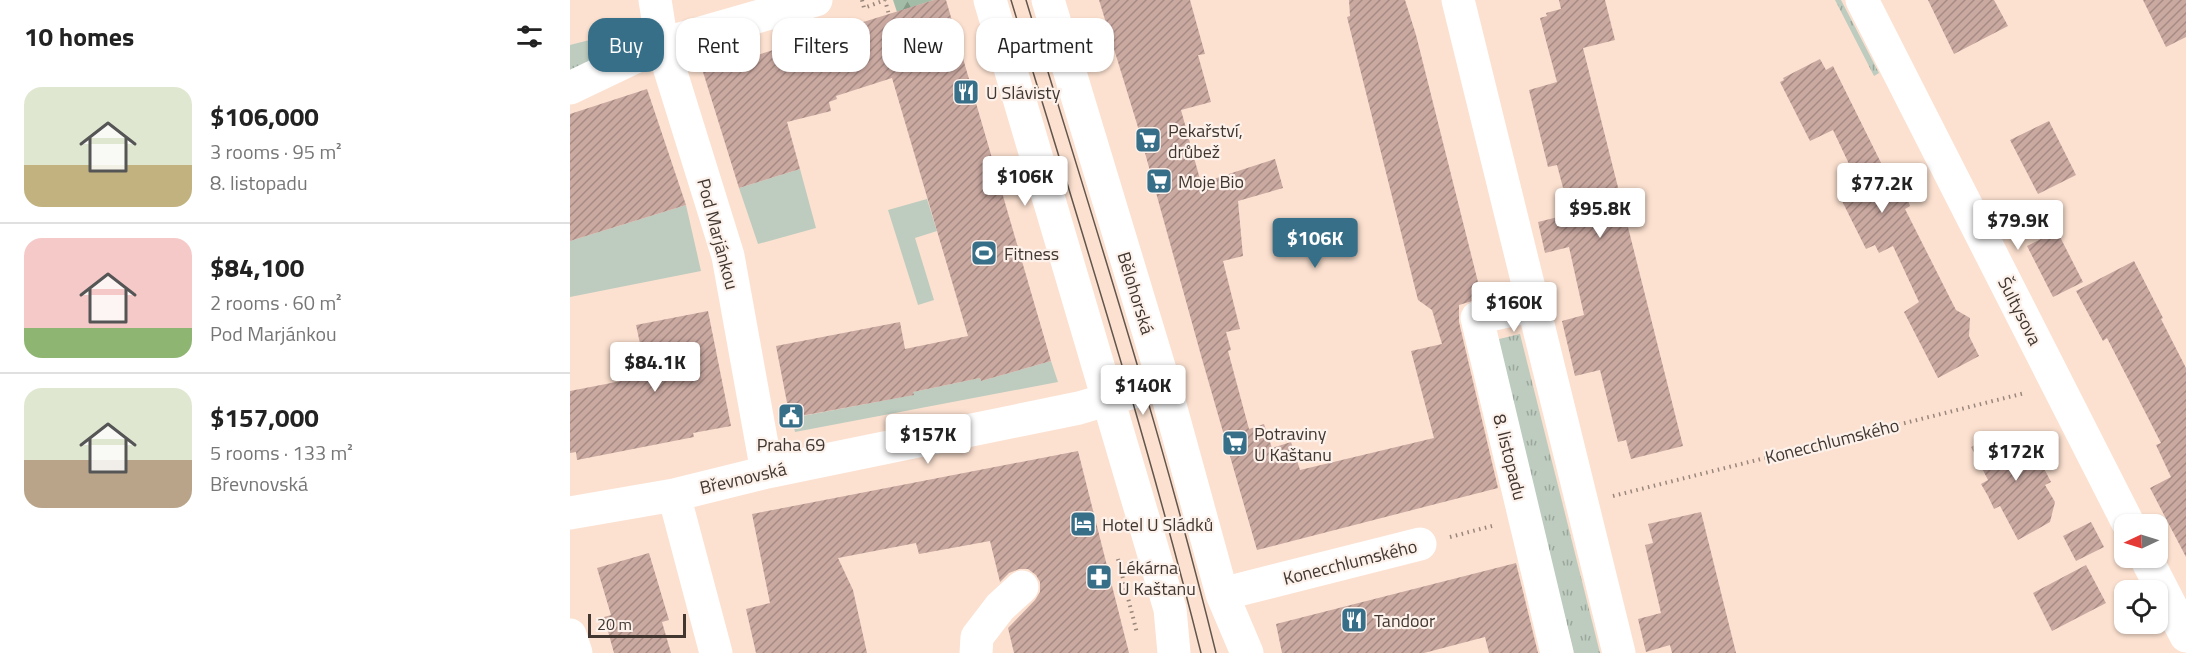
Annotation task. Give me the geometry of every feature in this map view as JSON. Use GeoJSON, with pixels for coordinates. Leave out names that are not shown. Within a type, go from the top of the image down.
{"type":"FeatureCollection","features":[{"type":"Feature","properties":{"kind":"street","name":"Pod Marjánkou"},"geometry":{"type":"LineString","coordinates":[[656,0],[658,18]]}},
{"type":"Feature","properties":{"kind":"street"},"geometry":{"type":"LineString","coordinates":[[664,43],[816,0]]}},
{"type":"Feature","properties":{"kind":"street"},"geometry":{"type":"LineString","coordinates":[[990,0],[1170,609],[1174,653]]}},
{"type":"Feature","properties":{"kind":"street","name":"Bělohorská"},"geometry":{"type":"LineString","coordinates":[[1048,0],[1164,383],[1222,594],[1248,653]]}},
{"type":"Feature","properties":{"kind":"street"},"geometry":{"type":"LineString","coordinates":[[1458,0],[1619,653]]}},
{"type":"Feature","properties":{"kind":"street","name":"Šultysova"},"geometry":{"type":"LineString","coordinates":[[1862,0],[2123,514]]}},
{"type":"Feature","properties":{"kind":"street","name":"Pod Marjánkou"},"geometry":{"type":"LineString","coordinates":[[664,50],[728,256],[767,472]]}},
{"type":"Feature","properties":{"kind":"street"},"geometry":{"type":"LineString","coordinates":[[570,88],[603,72]]}},
{"type":"Feature","properties":{"kind":"street","name":"8. listopadu"},"geometry":{"type":"LineString","coordinates":[[1534,305],[1476,318],[1557,653]]}},
{"type":"Feature","properties":{"kind":"street","name":"Břevnovská"},"geometry":{"type":"LineString","coordinates":[[570,513],[674,495],[767,472],[1079,408],[1164,383]]}},
{"type":"Feature","properties":{"kind":"street","name":"Břevnovská"},"geometry":{"type":"LineString","coordinates":[[674,495],[716,653]]}},
{"type":"Feature","properties":{"kind":"street","name":"Konecchlumského"},"geometry":{"type":"LineString","coordinates":[[1222,594],[1420,544]]}},
{"type":"Feature","properties":{"kind":"street"},"geometry":{"type":"LineString","coordinates":[[2151,568],[2186,636]]}},
{"type":"Feature","properties":{"kind":"street"},"geometry":{"type":"LineString","coordinates":[[976,653],[977,637],[1000,607],[1022,587]]}},
{"type":"Feature","properties":{"kind":"street"},"geometry":{"type":"LineString","coordinates":[[570,634],[576,653]]}},
{"type":"Feature","properties":{"kind":"path"},"geometry":{"type":"LineString","coordinates":[[862,0],[864,8],[885,0],[889,15]]}},
{"type":"Feature","properties":{"kind":"path","name":"Konecchlumského"},"geometry":{"type":"LineString","coordinates":[[1607,498],[2057,385]]}},
{"type":"Feature","properties":{"kind":"path","name":"Konecchlumského"},"geometry":{"type":"LineString","coordinates":[[1420,544],[1493,526]]}},
{"type":"Feature","properties":{"kind":"green space"},"geometry":{"type":"Polygon","coordinates":[[[893,0],[934,0],[897,12],[893,0]]]}},
{"type":"Feature","properties":{"kind":"green space"},"geometry":{"type":"Polygon","coordinates":[[[1835,0],[1841,0],[1879,73],[1874,76],[1835,0]]]}},
{"type":"Feature","properties":{"kind":"green space"},"geometry":{"type":"Polygon","coordinates":[[[588,40],[588,72],[603,72],[570,87],[570,45],[588,40]]]}},
{"type":"Feature","properties":{"kind":"green space"},"geometry":{"type":"Polygon","coordinates":[[[800,169],[816,228],[758,244],[739,188],[800,169]]]}},
{"type":"Feature","properties":{"kind":"green space"},"geometry":{"type":"Polygon","coordinates":[[[927,199],[937,231],[915,238],[934,300],[918,305],[888,210],[927,199]]]}},
{"type":"Feature","properties":{"kind":"green space"},"geometry":{"type":"Polygon","coordinates":[[[686,205],[701,271],[570,297],[570,241],[686,205]]]}},
{"type":"Feature","properties":{"kind":"green space"},"geometry":{"type":"Polygon","coordinates":[[[1520,334],[1600,653],[1574,653],[1495,340],[1520,334]]]}},
{"type":"Feature","properties":{"kind":"green space"},"geometry":{"type":"Polygon","coordinates":[[[1051,361],[1058,382],[795,432],[792,418],[913,395],[913,392],[980,378],[981,381],[1051,361]]]}},
{"type":"Feature","properties":{"kind":"building"},"geometry":{"type":"Polygon","coordinates":[[[934,0],[946,0],[951,18],[882,18],[882,72],[964,72],[964,62],[1051,361],[981,381],[980,378],[913,392],[914,395],[790,418],[776,346],[900,322],[905,349],[968,336],[892,78],[836,96],[837,99],[829,102],[831,111],[787,122],[800,169],[739,188],[703,72],[760,72],[760,54],[772,50],[772,72],[870,72],[870,20],[934,0]]]}},
{"type":"Feature","properties":{"kind":"building"},"geometry":{"type":"Polygon","coordinates":[[[1099,0],[1190,0],[1205,54],[1198,55],[1211,102],[1181,110],[1201,183],[1275,159],[1283,188],[1238,201],[1243,256],[1223,261],[1240,329],[1226,332],[1231,350],[1228,351],[1249,429],[1264,424],[1272,448],[1291,442],[1300,470],[1434,438],[1411,351],[1442,344],[1432,310],[1418,300],[1347,17],[1350,16],[1349,0],[1405,0],[1416,35],[1482,298],[1459,305],[1459,322],[1498,488],[1257,550],[1114,49],[1114,18],[1105,18],[1099,0]]]}},
{"type":"Feature","properties":{"kind":"building"},"geometry":{"type":"Polygon","coordinates":[[[1559,0],[1605,0],[1615,40],[1583,48],[1683,446],[1631,459],[1626,440],[1618,442],[1600,370],[1575,376],[1562,321],[1584,315],[1569,247],[1545,253],[1538,222],[1570,214],[1557,165],[1548,167],[1529,90],[1557,82],[1540,18],[1547,16],[1546,13],[1561,9],[1559,0]]]}},
{"type":"Feature","properties":{"kind":"building"},"geometry":{"type":"Polygon","coordinates":[[[1928,0],[1994,0],[2008,26],[1954,54],[1928,0]]]}},
{"type":"Feature","properties":{"kind":"building"},"geometry":{"type":"Polygon","coordinates":[[[2143,0],[2186,0],[2186,37],[2166,47],[2143,0]]]}},
{"type":"Feature","properties":{"kind":"building"},"geometry":{"type":"Polygon","coordinates":[[[1820,59],[1826,70],[1833,66],[1893,187],[1899,184],[1906,194],[1910,206],[1905,209],[1956,310],[1970,318],[1969,336],[1979,356],[1938,378],[1904,312],[1919,302],[1893,246],[1879,253],[1875,245],[1866,249],[1838,193],[1858,183],[1833,130],[1810,141],[1780,82],[1784,80],[1783,78],[1820,59]]]}},
{"type":"Feature","properties":{"kind":"building"},"geometry":{"type":"Polygon","coordinates":[[[647,89],[686,205],[570,241],[570,114],[647,89]]]}},
{"type":"Feature","properties":{"kind":"building"},"geometry":{"type":"Polygon","coordinates":[[[2049,121],[2076,175],[2038,194],[2010,140],[2049,121]]]}},
{"type":"Feature","properties":{"kind":"building"},"geometry":{"type":"Polygon","coordinates":[[[2057,231],[2083,282],[2053,297],[2027,246],[2057,231]]]}},
{"type":"Feature","properties":{"kind":"building"},"geometry":{"type":"Polygon","coordinates":[[[2134,261],[2186,368],[2186,557],[2168,522],[2168,514],[2164,514],[2150,488],[2171,477],[2156,445],[2161,443],[2107,338],[2103,341],[2076,291],[2134,261]]]}},
{"type":"Feature","properties":{"kind":"building"},"geometry":{"type":"Polygon","coordinates":[[[708,311],[731,426],[693,433],[694,437],[577,460],[576,452],[570,453],[570,391],[647,376],[636,325],[708,311]]]}},
{"type":"Feature","properties":{"kind":"building"},"geometry":{"type":"Polygon","coordinates":[[[1998,433],[2021,436],[2036,453],[2051,482],[2045,485],[2055,502],[2050,522],[2018,540],[2000,506],[1994,509],[1981,484],[1988,480],[1971,447],[1998,433]]]}},
{"type":"Feature","properties":{"kind":"building"},"geometry":{"type":"Polygon","coordinates":[[[1078,451],[1129,653],[1014,653],[1008,628],[1035,600],[1040,592],[1040,582],[1036,575],[1028,569],[1019,569],[1009,573],[1000,582],[990,541],[919,554],[916,543],[838,558],[853,590],[867,653],[756,653],[746,609],[770,603],[752,514],[1078,451]]]}},
{"type":"Feature","properties":{"kind":"building"},"geometry":{"type":"Polygon","coordinates":[[[1701,512],[1736,653],[1672,653],[1670,645],[1646,652],[1638,619],[1661,613],[1645,545],[1653,543],[1648,524],[1701,512]]]}},
{"type":"Feature","properties":{"kind":"building"},"geometry":{"type":"Polygon","coordinates":[[[2091,522],[2104,547],[2076,561],[2063,536],[2091,522]]]}},
{"type":"Feature","properties":{"kind":"building"},"geometry":{"type":"Polygon","coordinates":[[[649,553],[669,620],[662,622],[671,653],[614,653],[604,617],[611,615],[597,568],[649,553]]]}},
{"type":"Feature","properties":{"kind":"building"},"geometry":{"type":"Polygon","coordinates":[[[1516,563],[1538,653],[1489,653],[1485,637],[1424,653],[1282,653],[1276,624],[1516,563]]]}},
{"type":"Feature","properties":{"kind":"building"},"geometry":{"type":"Polygon","coordinates":[[[2086,565],[2106,603],[2052,631],[2033,593],[2086,565]]]}},
{"type":"Feature","properties":{"kind":"tram line"},"geometry":{"type":"LineString","coordinates":[[1011,0],[1134,407],[1201,653]]}},
{"type":"Feature","properties":{"kind":"tram line"},"geometry":{"type":"LineString","coordinates":[[1026,0],[1150,407],[1216,653]]}},
{"type":"Feature","properties":{"kind":"place","name":"U Slávisty"},"geometry":{"type":"Point","coordinates":[966,92]}},
{"type":"Feature","properties":{"kind":"place","name":"Pekařství, drůbež"},"geometry":{"type":"Point","coordinates":[1148,140]}},
{"type":"Feature","properties":{"kind":"place","name":"Moje Bio"},"geometry":{"type":"Point","coordinates":[1159,181]}},
{"type":"Feature","properties":{"kind":"place","name":"Fitness"},"geometry":{"type":"Point","coordinates":[984,253]}},
{"type":"Feature","properties":{"kind":"place","name":"Praha 69"},"geometry":{"type":"Point","coordinates":[791,416]}},
{"type":"Feature","properties":{"kind":"place","name":"Potraviny U Kaštanu"},"geometry":{"type":"Point","coordinates":[1235,443]}},
{"type":"Feature","properties":{"kind":"place","name":"Hotel U Sládků"},"geometry":{"type":"Point","coordinates":[1083,524]}},
{"type":"Feature","properties":{"kind":"place","name":"Lékárna U Kaštanu"},"geometry":{"type":"Point","coordinates":[1099,577]}},
{"type":"Feature","properties":{"kind":"place","name":"Tandoor"},"geometry":{"type":"Point","coordinates":[1354,620]}}]}
